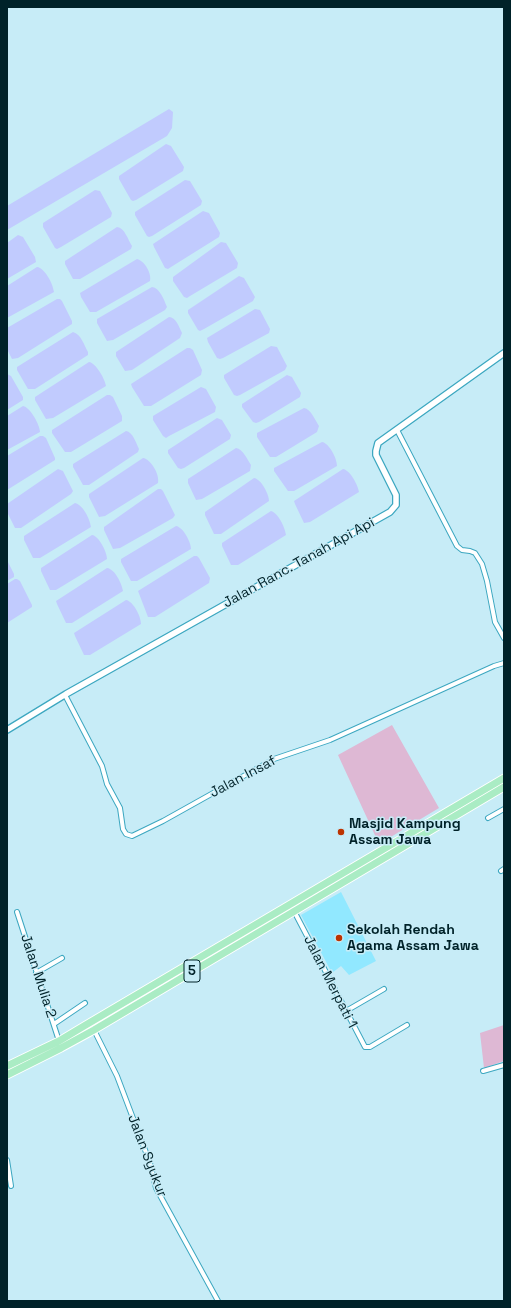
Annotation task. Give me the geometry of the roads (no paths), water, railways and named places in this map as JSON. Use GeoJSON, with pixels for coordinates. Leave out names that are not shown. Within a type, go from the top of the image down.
{"type":"FeatureCollection","features":[{"type":"Feature","properties":{"kind":"highway","name":"5"},"geometry":{"type":"LineString","coordinates":[[7,1066],[59,1041],[504,778]]}},
{"type":"Feature","properties":{"kind":"highway","name":"5"},"geometry":{"type":"LineString","coordinates":[[7,1075],[94,1030],[504,787]]}},
{"type":"Feature","properties":{"kind":"highway"},"geometry":{"type":"LineString","coordinates":[[488,796],[504,792]]}},
{"type":"Feature","properties":{"kind":"street","name":"Jalan Ranc. Tanah Api Api"},"geometry":{"type":"LineString","coordinates":[[7,730],[65,695],[390,512],[396,505],[396,495],[376,455],[378,444],[381,440],[504,352]]}},
{"type":"Feature","properties":{"kind":"street"},"geometry":{"type":"LineString","coordinates":[[397,430],[456,546],[462,550],[475,553],[482,564],[495,622],[504,638]]}},
{"type":"Feature","properties":{"kind":"street","name":"Jalan Insaf"},"geometry":{"type":"LineString","coordinates":[[65,695],[102,766],[111,792],[118,802],[123,829],[126,834],[132,836],[274,759],[330,740],[494,666],[504,663]]}},
{"type":"Feature","properties":{"kind":"street"},"geometry":{"type":"LineString","coordinates":[[488,818],[504,809]]}},
{"type":"Feature","properties":{"kind":"street","name":"Jalan Merpati 1"},"geometry":{"type":"LineString","coordinates":[[294,911],[364,1046],[367,1048],[370,1047],[407,1025]]}},
{"type":"Feature","properties":{"kind":"street","name":"Jalan Mulia 2"},"geometry":{"type":"LineString","coordinates":[[17,912],[61,1048]]}},
{"type":"Feature","properties":{"kind":"street"},"geometry":{"type":"LineString","coordinates":[[36,973],[62,958]]}},
{"type":"Feature","properties":{"kind":"street"},"geometry":{"type":"LineString","coordinates":[[346,1011],[384,989]]}},
{"type":"Feature","properties":{"kind":"street"},"geometry":{"type":"LineString","coordinates":[[54,1024],[85,1003]]}},
{"type":"Feature","properties":{"kind":"street","name":"Jalan Syukur"},"geometry":{"type":"LineString","coordinates":[[94,1030],[116,1076],[150,1163],[156,1188],[218,1301]]}},
{"type":"Feature","properties":{"kind":"street"},"geometry":{"type":"LineString","coordinates":[[483,1071],[504,1066]]}},
{"type":"Feature","properties":{"kind":"street"},"geometry":{"type":"LineString","coordinates":[[7,1160],[11,1186]]}},
{"type":"Feature","properties":{"kind":"place","name":"Masjid Kampung Assam Jawa"},"geometry":{"type":"Point","coordinates":[341,832]}},
{"type":"Feature","properties":{"kind":"place","name":"Sekolah Rendah Agama Assam Jawa"},"geometry":{"type":"Point","coordinates":[339,938]}}]}
